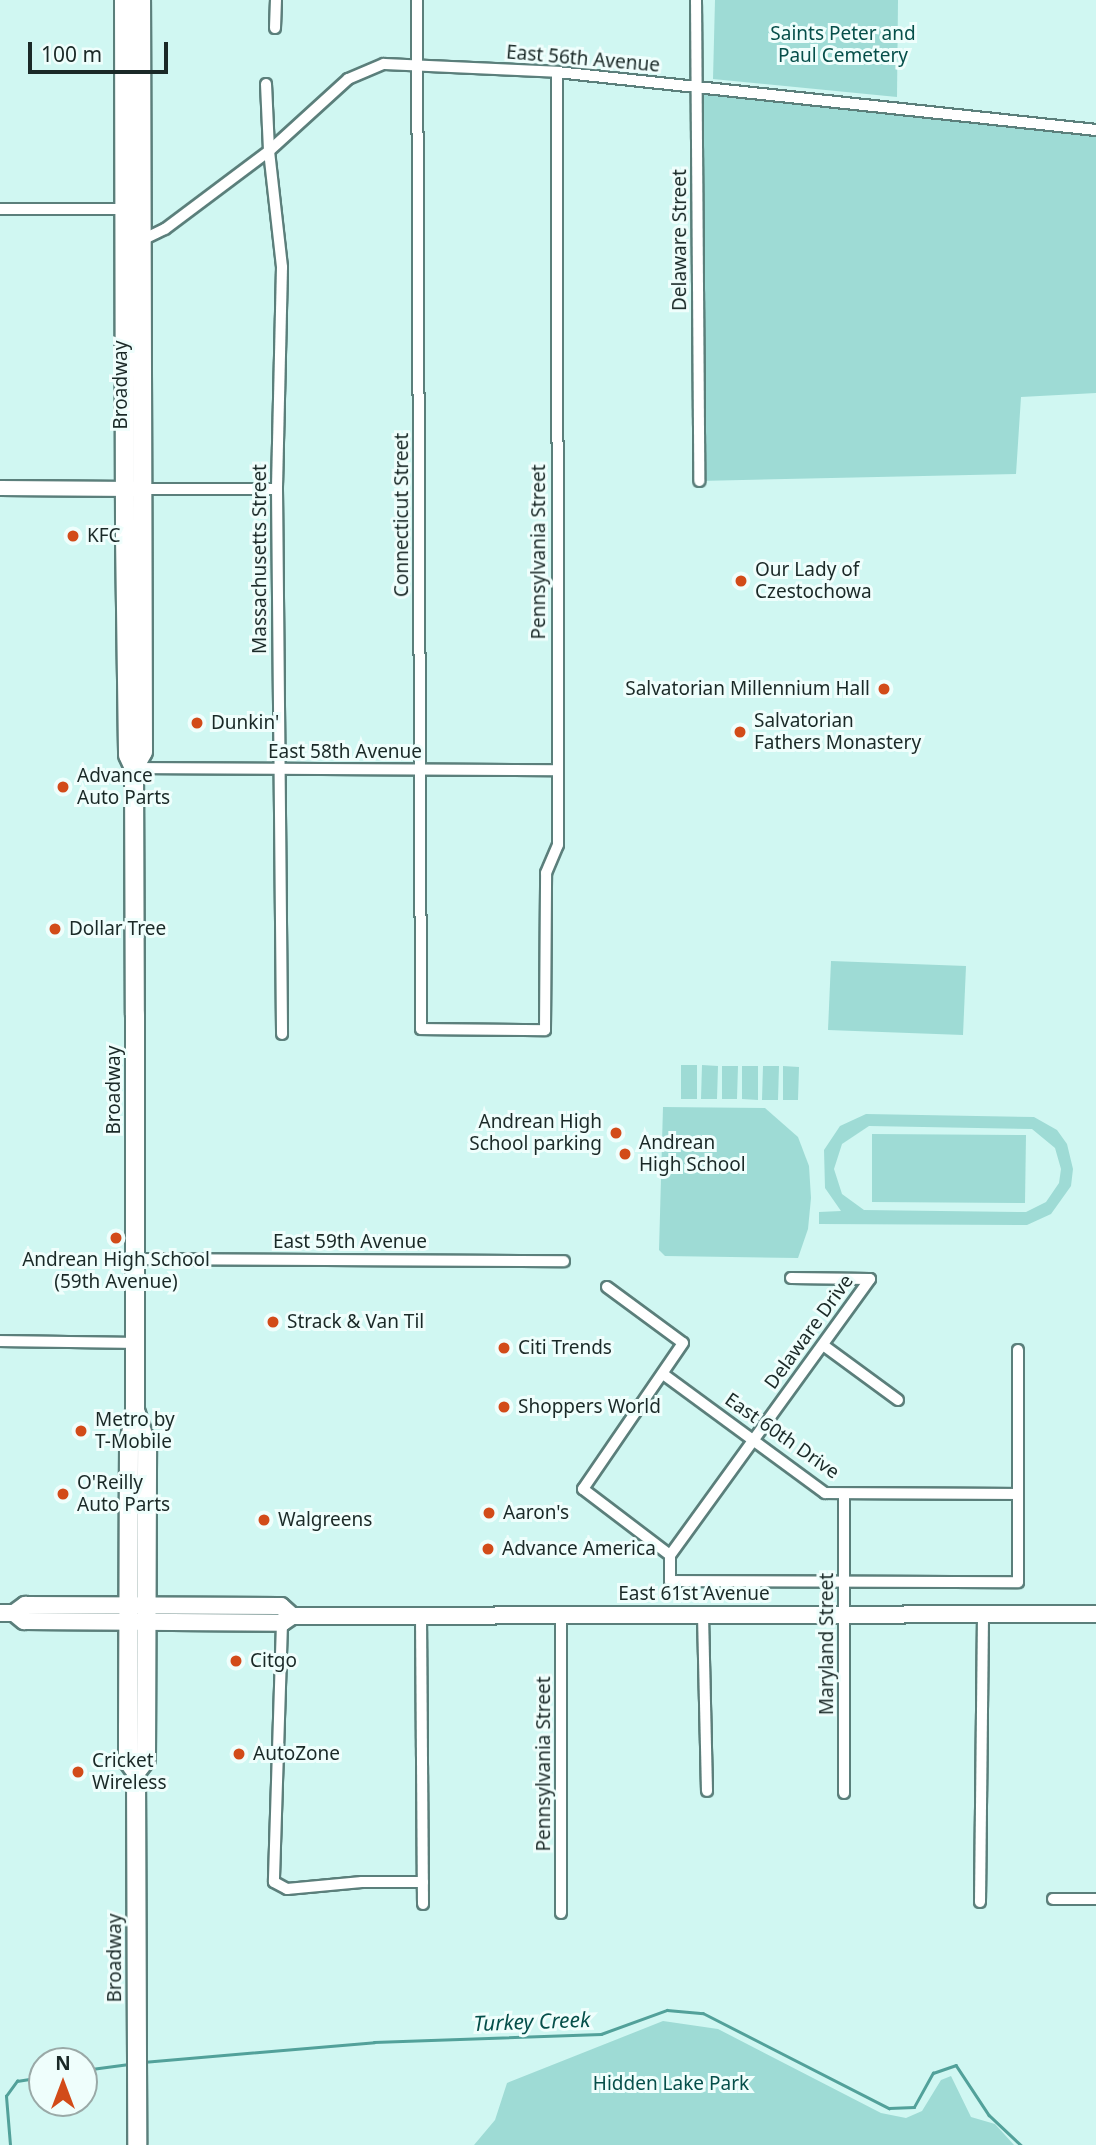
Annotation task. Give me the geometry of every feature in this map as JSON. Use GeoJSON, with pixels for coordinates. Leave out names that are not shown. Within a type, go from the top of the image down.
{"type":"FeatureCollection","features":[{"type":"Feature","properties":{"kind":"main road","name":"Broadway"},"geometry":{"type":"LineString","coordinates":[[124,0],[124,209],[132,244]]}},
{"type":"Feature","properties":{"kind":"main road","name":"Broadway"},"geometry":{"type":"LineString","coordinates":[[137,2145],[136,1772],[146,1759],[129,1446],[135,1411],[134,768],[143,752],[133,489],[132,244],[141,0]]}},
{"type":"Feature","properties":{"kind":"main road","name":"East 61st Avenue"},"geometry":{"type":"LineString","coordinates":[[7,1613],[24,1621],[137,1614],[287,1619],[1096,1614]]}},
{"type":"Feature","properties":{"kind":"street"},"geometry":{"type":"LineString","coordinates":[[275,28],[276,0]]}},
{"type":"Feature","properties":{"kind":"street","name":"Connecticut Street"},"geometry":{"type":"LineString","coordinates":[[417,0],[421,1029],[545,1030]]}},
{"type":"Feature","properties":{"kind":"street","name":"Delaware Street"},"geometry":{"type":"LineString","coordinates":[[696,0],[699,481]]}},
{"type":"Feature","properties":{"kind":"street","name":"East 56th Avenue"},"geometry":{"type":"LineString","coordinates":[[132,244],[165,229],[268,151],[348,79],[384,64],[557,72],[1096,130]]}},
{"type":"Feature","properties":{"kind":"street","name":"Pennsylvania Street"},"geometry":{"type":"LineString","coordinates":[[545,1030],[546,873],[558,845],[557,72]]}},
{"type":"Feature","properties":{"kind":"street","name":"Massachusetts Street"},"geometry":{"type":"LineString","coordinates":[[266,85],[268,151],[282,267],[277,489],[282,1034]]}},
{"type":"Feature","properties":{"kind":"street"},"geometry":{"type":"LineString","coordinates":[[0,209],[124,209]]}},
{"type":"Feature","properties":{"kind":"street"},"geometry":{"type":"LineString","coordinates":[[0,488],[277,489]]}},
{"type":"Feature","properties":{"kind":"street","name":"East 58th Avenue"},"geometry":{"type":"LineString","coordinates":[[134,768],[556,769]]}},
{"type":"Feature","properties":{"kind":"street","name":"East 59th Avenue"},"geometry":{"type":"LineString","coordinates":[[135,1259],[564,1261]]}},
{"type":"Feature","properties":{"kind":"street","name":"Delaware Drive"},"geometry":{"type":"LineString","coordinates":[[670,1555],[870,1279],[791,1278]]}},
{"type":"Feature","properties":{"kind":"street"},"geometry":{"type":"LineString","coordinates":[[607,1287],[683,1343],[583,1489],[670,1555],[670,1580],[1018,1582],[1018,1350]]}},
{"type":"Feature","properties":{"kind":"street"},"geometry":{"type":"LineString","coordinates":[[0,1341],[135,1343]]}},
{"type":"Feature","properties":{"kind":"street"},"geometry":{"type":"LineString","coordinates":[[823,1345],[898,1400]]}},
{"type":"Feature","properties":{"kind":"street","name":"East 60th Drive"},"geometry":{"type":"LineString","coordinates":[[663,1374],[753,1437],[825,1493],[844,1496],[1017,1494]]}},
{"type":"Feature","properties":{"kind":"street","name":"Maryland Street"},"geometry":{"type":"LineString","coordinates":[[844,1496],[844,1793]]}},
{"type":"Feature","properties":{"kind":"street"},"geometry":{"type":"LineString","coordinates":[[980,1902],[983,1614]]}},
{"type":"Feature","properties":{"kind":"street"},"geometry":{"type":"LineString","coordinates":[[703,1615],[707,1791]]}},
{"type":"Feature","properties":{"kind":"street","name":"Pennsylvania Street"},"geometry":{"type":"LineString","coordinates":[[561,1616],[561,1913]]}},
{"type":"Feature","properties":{"kind":"street"},"geometry":{"type":"LineString","coordinates":[[421,1617],[423,1904]]}},
{"type":"Feature","properties":{"kind":"street"},"geometry":{"type":"LineString","coordinates":[[287,1619],[274,1882],[287,1889],[362,1882],[423,1882]]}},
{"type":"Feature","properties":{"kind":"street"},"geometry":{"type":"LineString","coordinates":[[1053,1899],[1096,1899]]}},
{"type":"Feature","properties":{"kind":"green space","name":"Saints Peter and Paul Cemetery"},"geometry":{"type":"Polygon","coordinates":[[[715,0],[898,0],[897,97],[713,79],[715,0]]]}},
{"type":"Feature","properties":{"kind":"green space"},"geometry":{"type":"Polygon","coordinates":[[[697,88],[1096,130],[1096,393],[1021,397],[1016,474],[699,481],[697,88]]]}},
{"type":"Feature","properties":{"kind":"green space"},"geometry":{"type":"Polygon","coordinates":[[[831,961],[966,966],[963,1035],[828,1030],[831,961]]]}},
{"type":"Feature","properties":{"kind":"green space"},"geometry":{"type":"Polygon","coordinates":[[[681,1065],[697,1065],[697,1099],[681,1099],[681,1065]]]}},
{"type":"Feature","properties":{"kind":"green space"},"geometry":{"type":"Polygon","coordinates":[[[702,1065],[718,1066],[717,1099],[701,1099],[702,1065]]]}},
{"type":"Feature","properties":{"kind":"green space"},"geometry":{"type":"Polygon","coordinates":[[[722,1066],[738,1066],[737,1099],[722,1099],[722,1066]]]}},
{"type":"Feature","properties":{"kind":"green space"},"geometry":{"type":"Polygon","coordinates":[[[742,1066],[758,1066],[758,1100],[742,1099],[742,1066]]]}},
{"type":"Feature","properties":{"kind":"green space"},"geometry":{"type":"Polygon","coordinates":[[[763,1066],[779,1066],[778,1100],[762,1100],[763,1066]]]}},
{"type":"Feature","properties":{"kind":"green space"},"geometry":{"type":"Polygon","coordinates":[[[783,1066],[799,1067],[798,1100],[783,1100],[783,1066]]]}},
{"type":"Feature","properties":{"kind":"green space"},"geometry":{"type":"Polygon","coordinates":[[[663,1107],[765,1108],[798,1137],[809,1166],[811,1198],[808,1229],[798,1258],[665,1256],[659,1250],[663,1107]]]}},
{"type":"Feature","properties":{"kind":"green space"},"geometry":{"type":"Polygon","coordinates":[[[866,1114],[1034,1117],[1057,1130],[1067,1144],[1073,1169],[1071,1186],[1051,1214],[1027,1225],[819,1224],[819,1212],[841,1211],[825,1188],[824,1150],[840,1126],[866,1114]],[[869,1126],[842,1144],[834,1169],[842,1194],[864,1210],[1026,1212],[1046,1202],[1059,1183],[1061,1169],[1055,1148],[1032,1129],[869,1126]]]}},
{"type":"Feature","properties":{"kind":"green space"},"geometry":{"type":"Polygon","coordinates":[[[872,1134],[1026,1135],[1025,1203],[872,1202],[872,1134]]]}},
{"type":"Feature","properties":{"kind":"green space","name":"Hidden Lake Park"},"geometry":{"type":"Polygon","coordinates":[[[663,2021],[718,2029],[881,2113],[906,2118],[922,2111],[941,2080],[951,2076],[971,2117],[995,2124],[1014,2145],[474,2145],[495,2120],[507,2083],[663,2021]]]}},
{"type":"Feature","properties":{"kind":"waterway","name":"Turkey Creek"},"geometry":{"type":"LineString","coordinates":[[143,2062],[374,2042],[601,2034],[667,2010],[703,2013],[889,2108],[914,2107],[933,2073],[956,2065],[989,2115],[1021,2145]]}},
{"type":"Feature","properties":{"kind":"waterway","name":"Turkey Creek"},"geometry":{"type":"LineString","coordinates":[[98,2068],[129,2064]]}},
{"type":"Feature","properties":{"kind":"waterway","name":"Turkey Creek"},"geometry":{"type":"LineString","coordinates":[[10,2145],[6,2096],[17,2081],[28,2079]]}},
{"type":"Feature","properties":{"kind":"place","name":"KFC"},"geometry":{"type":"Point","coordinates":[73,536]}},
{"type":"Feature","properties":{"kind":"place","name":"Our Lady of Czestochowa"},"geometry":{"type":"Point","coordinates":[741,581]}},
{"type":"Feature","properties":{"kind":"place","name":"Salvatorian Millennium Hall"},"geometry":{"type":"Point","coordinates":[884,689]}},
{"type":"Feature","properties":{"kind":"place","name":"Dunkin'"},"geometry":{"type":"Point","coordinates":[197,723]}},
{"type":"Feature","properties":{"kind":"place","name":"Salvatorian Fathers Monastery"},"geometry":{"type":"Point","coordinates":[740,732]}},
{"type":"Feature","properties":{"kind":"place","name":"Advance Auto Parts"},"geometry":{"type":"Point","coordinates":[63,787]}},
{"type":"Feature","properties":{"kind":"place","name":"Dollar Tree"},"geometry":{"type":"Point","coordinates":[55,929]}},
{"type":"Feature","properties":{"kind":"place","name":"Andrean High School parking"},"geometry":{"type":"Point","coordinates":[616,1133]}},
{"type":"Feature","properties":{"kind":"place","name":"Andrean High School"},"geometry":{"type":"Point","coordinates":[625,1154]}},
{"type":"Feature","properties":{"kind":"place","name":"Andrean High School (59th Avenue)"},"geometry":{"type":"Point","coordinates":[116,1238]}},
{"type":"Feature","properties":{"kind":"place","name":"Strack & Van Til"},"geometry":{"type":"Point","coordinates":[273,1322]}},
{"type":"Feature","properties":{"kind":"place","name":"Citi Trends"},"geometry":{"type":"Point","coordinates":[504,1348]}},
{"type":"Feature","properties":{"kind":"place","name":"Shoppers World"},"geometry":{"type":"Point","coordinates":[504,1407]}},
{"type":"Feature","properties":{"kind":"place","name":"Metro by T-Mobile"},"geometry":{"type":"Point","coordinates":[81,1431]}},
{"type":"Feature","properties":{"kind":"place","name":"O'Reilly Auto Parts"},"geometry":{"type":"Point","coordinates":[63,1494]}},
{"type":"Feature","properties":{"kind":"place","name":"Aaron's"},"geometry":{"type":"Point","coordinates":[489,1513]}},
{"type":"Feature","properties":{"kind":"place","name":"Walgreens"},"geometry":{"type":"Point","coordinates":[264,1520]}},
{"type":"Feature","properties":{"kind":"place","name":"Advance America"},"geometry":{"type":"Point","coordinates":[488,1549]}},
{"type":"Feature","properties":{"kind":"place","name":"Citgo"},"geometry":{"type":"Point","coordinates":[236,1661]}},
{"type":"Feature","properties":{"kind":"place","name":"AutoZone"},"geometry":{"type":"Point","coordinates":[239,1754]}},
{"type":"Feature","properties":{"kind":"place","name":"Cricket Wireless"},"geometry":{"type":"Point","coordinates":[78,1772]}}]}
